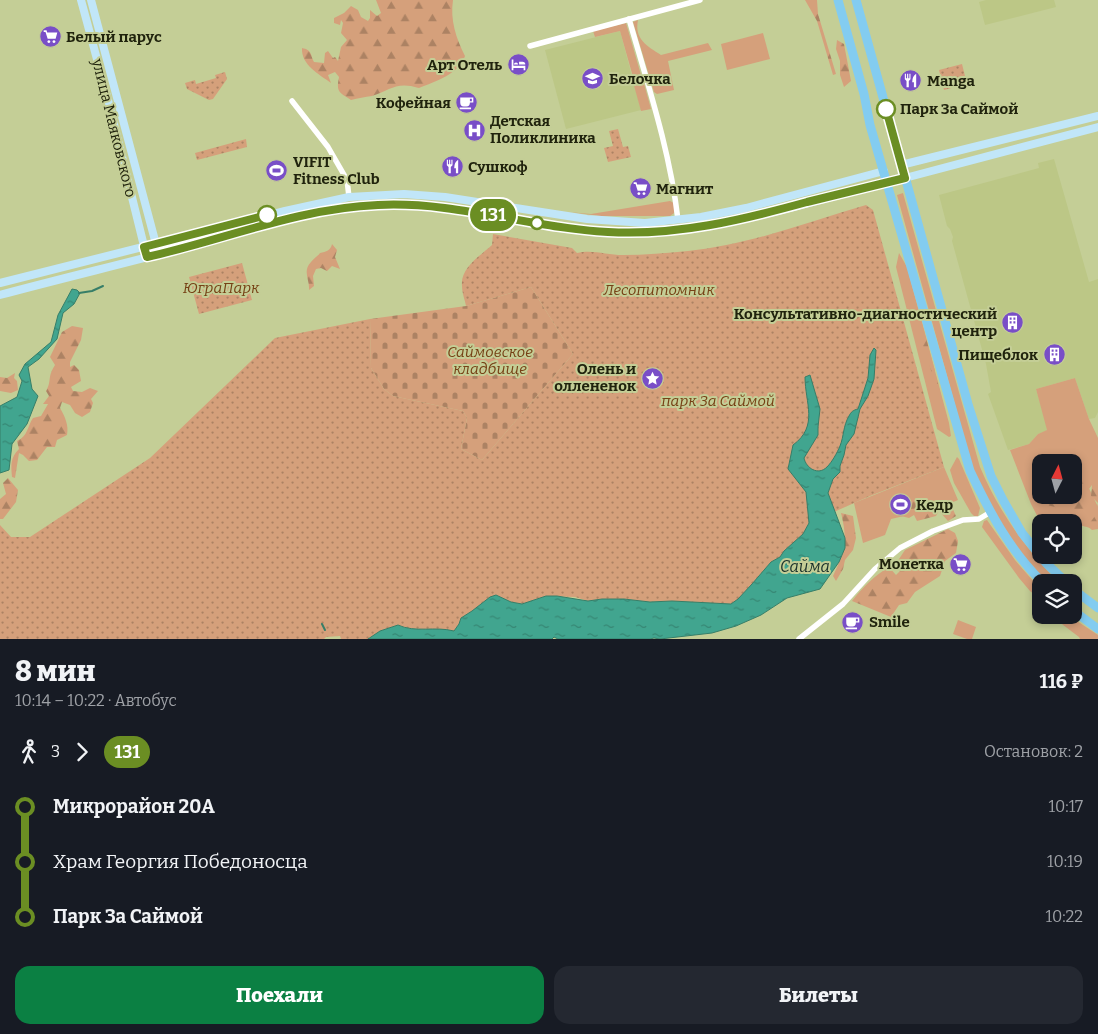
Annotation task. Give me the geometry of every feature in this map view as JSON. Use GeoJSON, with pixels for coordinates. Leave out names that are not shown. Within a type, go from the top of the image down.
{"type":"FeatureCollection","features":[{"type":"Feature","properties":{"kind":"main road","name":"улица Маяковского"},"geometry":{"type":"LineString","coordinates":[[81,0],[147,257]]}},
{"type":"Feature","properties":{"kind":"main road","name":"улица Маяковского"},"geometry":{"type":"LineString","coordinates":[[91,0],[159,254]]}},
{"type":"Feature","properties":{"kind":"main road"},"geometry":{"type":"LineString","coordinates":[[838,0],[864,94],[870,125],[970,471],[989,513],[1001,533],[1025,566],[1034,574]]}},
{"type":"Feature","properties":{"kind":"main road"},"geometry":{"type":"LineString","coordinates":[[856,0],[968,404],[991,476],[1022,533],[1046,563],[1058,574]]}},
{"type":"Feature","properties":{"kind":"main road"},"geometry":{"type":"LineString","coordinates":[[0,283],[285,210],[349,197],[389,194],[422,195],[458,198],[603,221],[645,223],[678,220],[746,208],[1098,116]]}},
{"type":"Feature","properties":{"kind":"main road"},"geometry":{"type":"LineString","coordinates":[[0,295],[311,215],[376,205],[415,205],[456,209],[582,230],[629,233],[695,228],[740,219],[905,178],[1098,127]]}},
{"type":"Feature","properties":{"kind":"main road"},"geometry":{"type":"LineString","coordinates":[[1082,596],[1098,608]]}},
{"type":"Feature","properties":{"kind":"main road"},"geometry":{"type":"LineString","coordinates":[[1082,617],[1098,629]]}},
{"type":"Feature","properties":{"kind":"street"},"geometry":{"type":"LineString","coordinates":[[530,46],[700,0]]}},
{"type":"Feature","properties":{"kind":"street"},"geometry":{"type":"LineString","coordinates":[[629,19],[653,100],[667,157],[678,220]]}},
{"type":"Feature","properties":{"kind":"street"},"geometry":{"type":"LineString","coordinates":[[292,101],[328,146],[347,180],[349,197]]}},
{"type":"Feature","properties":{"kind":"street"},"geometry":{"type":"LineString","coordinates":[[799,639],[843,604],[875,568],[900,548],[933,531],[963,520],[979,519],[989,513]]}},
{"type":"Feature","properties":{"kind":"shaded area"},"geometry":{"type":"Polygon","coordinates":[[[986,0],[1054,0],[1056,7],[985,25],[979,2],[986,0]]]}},
{"type":"Feature","properties":{"kind":"shaded area","name":"Белочка"},"geometry":{"type":"Polygon","coordinates":[[[620,31],[641,110],[566,129],[545,50],[620,31]]]}},
{"type":"Feature","properties":{"kind":"shaded area"},"geometry":{"type":"Polygon","coordinates":[[[1054,159],[1089,282],[1098,279],[1098,412],[1095,418],[1089,419],[1075,378],[1036,389],[1048,430],[1038,434],[1029,444],[1008,450],[988,394],[991,392],[986,364],[952,241],[953,237],[947,226],[939,195],[1039,168],[1038,163],[1054,159]]]}},
{"type":"Feature","properties":{"kind":"green space"},"geometry":{"type":"Polygon","coordinates":[[[376,0],[453,0],[452,15],[454,29],[465,56],[462,62],[446,76],[419,88],[405,85],[399,86],[372,96],[351,100],[344,95],[338,89],[339,77],[335,72],[328,75],[331,83],[308,64],[302,54],[302,48],[309,51],[314,62],[324,63],[325,53],[328,51],[338,61],[341,47],[347,40],[341,33],[343,23],[341,20],[340,25],[334,23],[334,18],[344,13],[351,6],[358,10],[361,17],[368,21],[370,10],[377,16],[381,13],[376,0]]]}},
{"type":"Feature","properties":{"kind":"green space"},"geometry":{"type":"Polygon","coordinates":[[[805,0],[817,0],[818,14],[836,74],[833,75],[817,21],[805,0]]]}},
{"type":"Feature","properties":{"kind":"green space"},"geometry":{"type":"Polygon","coordinates":[[[638,20],[637,27],[640,37],[647,45],[661,55],[708,43],[712,50],[668,61],[674,90],[657,94],[654,92],[633,22],[638,20]]]}},
{"type":"Feature","properties":{"kind":"green space"},"geometry":{"type":"Polygon","coordinates":[[[626,23],[641,75],[633,77],[620,31],[595,37],[593,31],[626,23]]]}},
{"type":"Feature","properties":{"kind":"green space"},"geometry":{"type":"Polygon","coordinates":[[[763,33],[770,59],[727,70],[721,44],[763,33]]]}},
{"type":"Feature","properties":{"kind":"green space"},"geometry":{"type":"Polygon","coordinates":[[[837,40],[844,44],[851,81],[844,87],[836,49],[837,40]]]}},
{"type":"Feature","properties":{"kind":"green space"},"geometry":{"type":"Polygon","coordinates":[[[962,64],[967,84],[944,90],[939,70],[962,64]]]}},
{"type":"Feature","properties":{"kind":"green space"},"geometry":{"type":"Polygon","coordinates":[[[225,72],[227,79],[213,99],[209,100],[187,89],[185,83],[195,80],[196,84],[216,78],[215,75],[225,72]]]}},
{"type":"Feature","properties":{"kind":"green space"},"geometry":{"type":"Polygon","coordinates":[[[643,80],[651,109],[641,111],[633,82],[643,80]]]}},
{"type":"Feature","properties":{"kind":"green space"},"geometry":{"type":"Polygon","coordinates":[[[618,129],[623,147],[628,146],[631,157],[608,162],[604,148],[613,146],[609,131],[618,129]]]}},
{"type":"Feature","properties":{"kind":"green space"},"geometry":{"type":"Polygon","coordinates":[[[246,139],[247,147],[197,160],[195,153],[246,139]]]}},
{"type":"Feature","properties":{"kind":"green space"},"geometry":{"type":"Polygon","coordinates":[[[903,193],[980,467],[1004,514],[1032,552],[1032,564],[1042,564],[1051,574],[1040,574],[1014,545],[1000,525],[973,470],[897,195],[903,193]]]}},
{"type":"Feature","properties":{"kind":"green space"},"geometry":{"type":"Polygon","coordinates":[[[670,201],[674,203],[674,213],[670,216],[601,216],[568,212],[591,214],[670,201]]]}},
{"type":"Feature","properties":{"kind":"green space","name":"парк За Саймой"},"geometry":{"type":"Polygon","coordinates":[[[866,205],[873,210],[944,467],[870,496],[809,523],[803,534],[780,557],[771,562],[738,599],[731,604],[672,601],[650,602],[624,599],[588,601],[575,597],[546,596],[522,604],[511,602],[496,595],[490,597],[461,618],[454,631],[411,629],[398,625],[380,631],[368,639],[341,639],[340,636],[326,637],[324,639],[0,639],[0,525],[11,537],[30,537],[150,458],[275,338],[370,319],[371,368],[384,389],[393,396],[463,411],[467,418],[461,449],[482,460],[573,354],[531,287],[466,306],[462,289],[464,274],[467,268],[492,245],[493,234],[572,248],[577,253],[639,255],[688,251],[733,244],[866,205]]]}},
{"type":"Feature","properties":{"kind":"green space"},"geometry":{"type":"Polygon","coordinates":[[[332,244],[337,250],[335,257],[340,269],[332,266],[327,271],[321,268],[316,269],[313,276],[314,286],[309,290],[308,265],[320,253],[329,249],[332,244]]]}},
{"type":"Feature","properties":{"kind":"green space"},"geometry":{"type":"Polygon","coordinates":[[[899,253],[907,267],[949,423],[951,436],[949,437],[937,429],[896,267],[899,253]]]}},
{"type":"Feature","properties":{"kind":"green space","name":"ЮграПарк"},"geometry":{"type":"Polygon","coordinates":[[[242,263],[252,300],[199,314],[189,277],[242,263]]]}},
{"type":"Feature","properties":{"kind":"green space","name":"Саймовское кладбище"},"geometry":{"type":"Polygon","coordinates":[[[531,287],[573,354],[482,460],[461,449],[467,418],[463,411],[393,396],[384,389],[371,368],[370,319],[466,306],[531,287]]]}},
{"type":"Feature","properties":{"kind":"green space"},"geometry":{"type":"Polygon","coordinates":[[[920,316],[935,371],[932,375],[936,376],[941,395],[938,396],[934,378],[930,379],[928,377],[931,374],[931,370],[921,340],[922,335],[917,328],[917,317],[920,316]]]}},
{"type":"Feature","properties":{"kind":"green space"},"geometry":{"type":"Polygon","coordinates":[[[72,326],[83,328],[81,340],[70,362],[70,367],[74,365],[79,370],[81,381],[71,387],[73,391],[82,392],[90,388],[98,391],[91,399],[93,403],[90,412],[82,417],[75,413],[70,405],[62,402],[60,408],[66,421],[67,435],[57,440],[55,447],[47,447],[37,460],[29,461],[19,453],[15,478],[12,477],[12,462],[14,455],[19,449],[17,441],[25,434],[33,418],[41,416],[48,404],[43,404],[49,396],[46,391],[55,365],[50,357],[62,332],[72,326]]]}},
{"type":"Feature","properties":{"kind":"green space"},"geometry":{"type":"Polygon","coordinates":[[[15,373],[14,378],[17,381],[18,390],[11,393],[0,391],[0,377],[7,378],[15,373]]]}},
{"type":"Feature","properties":{"kind":"green space"},"geometry":{"type":"Polygon","coordinates":[[[1075,378],[1089,419],[1098,438],[1098,479],[1087,484],[1098,507],[1095,523],[1082,526],[1082,514],[1036,514],[1031,504],[1010,450],[1029,444],[1038,434],[1047,430],[1036,389],[1075,378]]]}},
{"type":"Feature","properties":{"kind":"green space"},"geometry":{"type":"Polygon","coordinates":[[[957,457],[980,508],[978,516],[974,516],[971,513],[954,483],[950,470],[957,457]]]}},
{"type":"Feature","properties":{"kind":"green space","name":"Кедр"},"geometry":{"type":"Polygon","coordinates":[[[944,467],[958,500],[939,508],[891,519],[885,535],[863,543],[854,503],[944,467]]]}},
{"type":"Feature","properties":{"kind":"green space"},"geometry":{"type":"Polygon","coordinates":[[[1098,473],[1098,503],[1098,529],[1092,530],[1082,526],[1082,514],[1062,514],[1055,507],[1047,505],[1082,504],[1082,481],[1098,473]],[[1092,485],[1083,497],[1085,518],[1089,524],[1095,516],[1098,503],[1091,496],[1092,485]]]}},
{"type":"Feature","properties":{"kind":"green space"},"geometry":{"type":"Polygon","coordinates":[[[8,478],[18,490],[16,502],[3,519],[0,519],[0,499],[6,494],[3,483],[8,478]]]}},
{"type":"Feature","properties":{"kind":"green space"},"geometry":{"type":"Polygon","coordinates":[[[910,498],[919,500],[921,506],[927,509],[950,503],[956,516],[948,521],[939,511],[936,516],[917,521],[914,515],[909,518],[897,515],[896,510],[889,503],[891,499],[896,499],[904,504],[910,498]]]}},
{"type":"Feature","properties":{"kind":"green space"},"geometry":{"type":"Polygon","coordinates":[[[841,513],[853,516],[856,538],[853,550],[845,560],[843,569],[836,581],[833,576],[843,552],[845,539],[841,513]]]}},
{"type":"Feature","properties":{"kind":"green space"},"geometry":{"type":"Polygon","coordinates":[[[987,520],[1015,560],[1032,580],[1032,593],[982,527],[984,521],[987,520]]]}},
{"type":"Feature","properties":{"kind":"green space"},"geometry":{"type":"Polygon","coordinates":[[[948,529],[955,533],[958,541],[956,553],[945,561],[940,576],[915,592],[907,603],[899,605],[891,617],[852,601],[869,582],[889,567],[896,575],[900,571],[897,562],[905,550],[948,529]]]}},
{"type":"Feature","properties":{"kind":"green space"},"geometry":{"type":"Polygon","coordinates":[[[958,620],[976,627],[972,639],[953,634],[958,620]]]}},
{"type":"Feature","properties":{"kind":"green space"},"geometry":{"type":"Polygon","coordinates":[[[1062,624],[1082,624],[1098,635],[1098,639],[1080,639],[1062,624]]]}},
{"type":"Feature","properties":{"kind":"water"},"geometry":{"type":"Polygon","coordinates":[[[72,289],[80,293],[74,304],[63,313],[57,339],[39,359],[28,367],[32,389],[38,396],[27,424],[12,444],[9,470],[0,473],[0,406],[17,397],[22,381],[19,375],[25,364],[51,342],[58,315],[72,289]]]}},
{"type":"Feature","properties":{"kind":"water","name":"Сайма"},"geometry":{"type":"Polygon","coordinates":[[[874,348],[876,350],[874,379],[868,396],[860,409],[854,434],[846,445],[840,472],[833,479],[828,493],[845,538],[845,548],[839,562],[820,589],[787,598],[761,615],[736,626],[712,633],[660,639],[558,639],[554,637],[552,639],[368,639],[380,631],[398,625],[411,629],[454,631],[461,618],[490,597],[496,595],[511,602],[522,604],[546,596],[557,596],[588,601],[624,599],[650,602],[672,601],[731,604],[738,599],[771,562],[780,557],[803,534],[809,523],[806,492],[788,469],[793,445],[801,438],[808,422],[809,414],[805,377],[810,375],[820,409],[818,435],[804,458],[810,468],[820,471],[827,467],[839,449],[847,420],[851,412],[858,409],[868,378],[870,355],[874,348]]]}},
{"type":"Feature","properties":{"kind":"waterway"},"geometry":{"type":"LineString","coordinates":[[79,293],[92,291],[103,286]]}},
{"type":"Feature","properties":{"kind":"waterway"},"geometry":{"type":"LineString","coordinates":[[322,624],[325,630]]}},
{"type":"Feature","properties":{"kind":"bus line","name":"131"},"geometry":{"type":"LineString","coordinates":[[267,215],[144,247],[147,257],[286,220],[352,207],[376,205],[415,205],[456,209],[582,230],[609,232],[643,233],[703,227],[905,178],[886,109]]}},
{"type":"Feature","properties":{"kind":"place","name":"Белый парус"},"geometry":{"type":"Point","coordinates":[50,37]}},
{"type":"Feature","properties":{"kind":"place","name":"Арт Отель"},"geometry":{"type":"Point","coordinates":[518,65]}},
{"type":"Feature","properties":{"kind":"place","name":"Белочка"},"geometry":{"type":"Point","coordinates":[593,79]}},
{"type":"Feature","properties":{"kind":"place","name":"Manga"},"geometry":{"type":"Point","coordinates":[911,81]}},
{"type":"Feature","properties":{"kind":"place","name":"Кофейная"},"geometry":{"type":"Point","coordinates":[467,103]}},
{"type":"Feature","properties":{"kind":"place","name":"Парк За Саймой"},"geometry":{"type":"Point","coordinates":[886,109]}},
{"type":"Feature","properties":{"kind":"place","name":"Детская Поликлиника"},"geometry":{"type":"Point","coordinates":[474,130]}},
{"type":"Feature","properties":{"kind":"place","name":"Сушкоф"},"geometry":{"type":"Point","coordinates":[452,167]}},
{"type":"Feature","properties":{"kind":"place","name":"VIFIT Fitness Club"},"geometry":{"type":"Point","coordinates":[277,171]}},
{"type":"Feature","properties":{"kind":"place","name":"Магнит"},"geometry":{"type":"Point","coordinates":[640,189]}},
{"type":"Feature","properties":{"kind":"place","name":"Консультативно-диагностический центр"},"geometry":{"type":"Point","coordinates":[1013,323]}},
{"type":"Feature","properties":{"kind":"place","name":"Пищеблок"},"geometry":{"type":"Point","coordinates":[1054,355]}},
{"type":"Feature","properties":{"kind":"place","name":"Олень и оллененок"},"geometry":{"type":"Point","coordinates":[652,378]}},
{"type":"Feature","properties":{"kind":"place","name":"Кедр"},"geometry":{"type":"Point","coordinates":[900,505]}},
{"type":"Feature","properties":{"kind":"place","name":"Монетка"},"geometry":{"type":"Point","coordinates":[960,564]}},
{"type":"Feature","properties":{"kind":"place","name":"Smile"},"geometry":{"type":"Point","coordinates":[853,622]}},
{"type":"Feature","properties":{"kind":"park label","name":"Лесопитомник"},"geometry":{"type":"Point","coordinates":[659,290]}}]}
